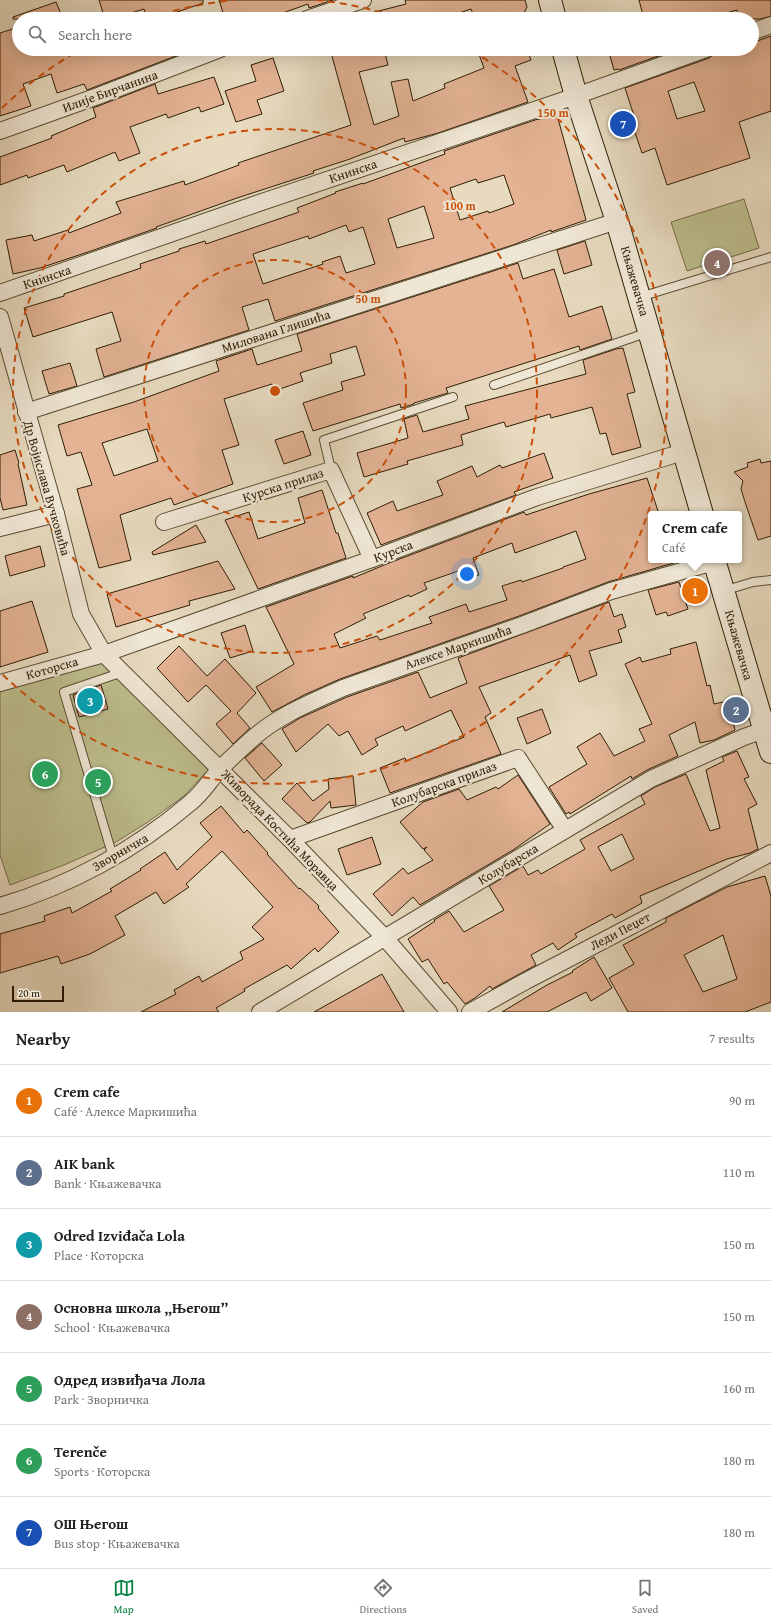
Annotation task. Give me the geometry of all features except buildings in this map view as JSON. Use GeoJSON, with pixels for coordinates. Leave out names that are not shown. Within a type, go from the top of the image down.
{"type":"FeatureCollection","features":[{"type":"Feature","properties":{"kind":"main road"},"geometry":{"type":"LineString","coordinates":[[550,0],[553,12]]}},
{"type":"Feature","properties":{"kind":"main road","name":"Књажевачка"},"geometry":{"type":"LineString","coordinates":[[565,56],[576,96],[617,221],[701,511]]}},
{"type":"Feature","properties":{"kind":"main road","name":"Књажевачка"},"geometry":{"type":"LineString","coordinates":[[715,563],[771,752]]}},
{"type":"Feature","properties":{"kind":"street"},"geometry":{"type":"LineString","coordinates":[[327,12],[363,0]]}},
{"type":"Feature","properties":{"kind":"street"},"geometry":{"type":"LineString","coordinates":[[759,29],[771,25]]}},
{"type":"Feature","properties":{"kind":"street","name":"Илије Бирчанина"},"geometry":{"type":"LineString","coordinates":[[0,131],[98,96],[202,56]]}},
{"type":"Feature","properties":{"kind":"street","name":"Книнска"},"geometry":{"type":"LineString","coordinates":[[0,293],[264,201],[576,96],[687,56]]}},
{"type":"Feature","properties":{"kind":"street","name":"Милована Глишића"},"geometry":{"type":"LineString","coordinates":[[26,412],[617,221]]}},
{"type":"Feature","properties":{"kind":"street","name":"Др Војислава Вучковића"},"geometry":{"type":"LineString","coordinates":[[0,317],[56,514],[81,614],[104,654]]}},
{"type":"Feature","properties":{"kind":"street","name":"Курска"},"geometry":{"type":"LineString","coordinates":[[104,654],[372,559],[537,497],[683,452]]}},
{"type":"Feature","properties":{"kind":"street","name":"Курска прилаз"},"geometry":{"type":"LineString","coordinates":[[164,522],[331,470],[372,559]]}},
{"type":"Feature","properties":{"kind":"street"},"geometry":{"type":"LineString","coordinates":[[0,528],[56,514]]}},
{"type":"Feature","properties":{"kind":"street","name":"Алексе Маркишића"},"geometry":{"type":"LineString","coordinates":[[221,769],[254,737],[290,713],[343,688],[611,592],[707,563]]}},
{"type":"Feature","properties":{"kind":"street","name":"Живорада Костића Моравца"},"geometry":{"type":"LineString","coordinates":[[104,654],[290,839],[384,938],[449,1012]]}},
{"type":"Feature","properties":{"kind":"street","name":"Которска"},"geometry":{"type":"LineString","coordinates":[[0,683],[104,654]]}},
{"type":"Feature","properties":{"kind":"street","name":"Колубарска"},"geometry":{"type":"LineString","coordinates":[[260,1012],[651,779],[744,737],[764,730]]}},
{"type":"Feature","properties":{"kind":"street","name":"Колубарска прилаз"},"geometry":{"type":"LineString","coordinates":[[290,839],[518,758],[565,830]]}},
{"type":"Feature","properties":{"kind":"street","name":"Зворничка"},"geometry":{"type":"LineString","coordinates":[[0,906],[44,891],[113,857],[156,830],[192,802],[221,769]]}},
{"type":"Feature","properties":{"kind":"street","name":"Леди Пеџет"},"geometry":{"type":"LineString","coordinates":[[470,1012],[526,981],[771,853]]}},
{"type":"Feature","properties":{"kind":"lane"},"geometry":{"type":"LineString","coordinates":[[640,298],[771,257]]}},
{"type":"Feature","properties":{"kind":"lane"},"geometry":{"type":"LineString","coordinates":[[494,385],[650,332]]}},
{"type":"Feature","properties":{"kind":"lane"},"geometry":{"type":"LineString","coordinates":[[331,470],[324,440],[453,397]]}},
{"type":"Feature","properties":{"kind":"lane"},"geometry":{"type":"LineString","coordinates":[[723,591],[752,582],[771,580]]}},
{"type":"Feature","properties":{"kind":"lane"},"geometry":{"type":"LineString","coordinates":[[113,857],[64,692],[123,672]]}},
{"type":"Feature","properties":{"kind":"green space"},"geometry":{"type":"Polygon","coordinates":[[[744,199],[759,248],[687,271],[671,222],[744,199]]]}},
{"type":"Feature","properties":{"kind":"green space"},"geometry":{"type":"Polygon","coordinates":[[[99,655],[209,769],[184,796],[148,822],[116,842],[64,865],[10,885],[0,855],[0,686],[99,655]]]}},
{"type":"Feature","properties":{"kind":"place","name":"ОШ Његош"},"geometry":{"type":"Point","coordinates":[623,124]}},
{"type":"Feature","properties":{"kind":"place","name":"Основна школа „Његош”"},"geometry":{"type":"Point","coordinates":[717,263]}},
{"type":"Feature","properties":{"kind":"place","name":"Crem cafe"},"geometry":{"type":"Point","coordinates":[695,591]}},
{"type":"Feature","properties":{"kind":"place","name":"Odred Izviđača Lola"},"geometry":{"type":"Point","coordinates":[90,701]}},
{"type":"Feature","properties":{"kind":"place","name":"AIK bank"},"geometry":{"type":"Point","coordinates":[736,710]}},
{"type":"Feature","properties":{"kind":"place","name":"Terenče"},"geometry":{"type":"Point","coordinates":[45,774]}},
{"type":"Feature","properties":{"kind":"place","name":"Одред извиђача Лола"},"geometry":{"type":"Point","coordinates":[98,782]}}]}
